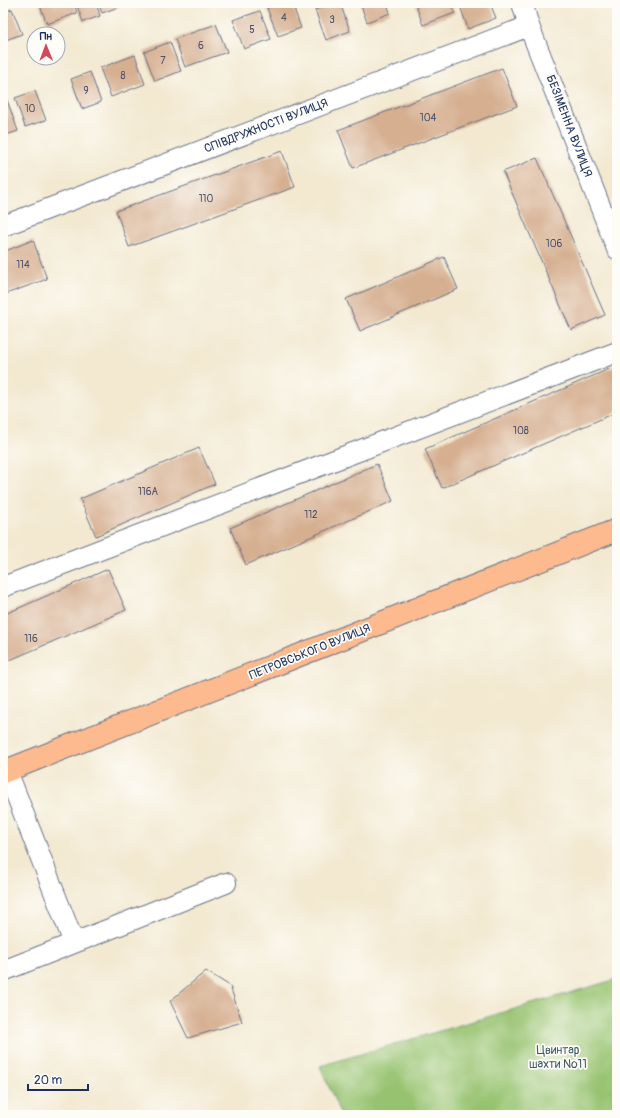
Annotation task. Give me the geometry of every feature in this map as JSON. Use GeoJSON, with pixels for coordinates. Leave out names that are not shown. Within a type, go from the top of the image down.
{"type":"FeatureCollection","features":[{"type":"Feature","properties":{"kind":"main road","name":"ПЕТРОВСЬКОГО ВУЛИЦЯ"},"geometry":{"type":"LineString","coordinates":[[5,772],[617,530]]}},
{"type":"Feature","properties":{"kind":"street","name":"БЕЗІМЕННА ВУЛИЦЯ"},"geometry":{"type":"LineString","coordinates":[[522,3],[617,249]]}},
{"type":"Feature","properties":{"kind":"street","name":"СПІВДРУЖНОСТІ ВУЛИЦЯ"},"geometry":{"type":"LineString","coordinates":[[3,226],[530,26]]}},
{"type":"Feature","properties":{"kind":"street"},"geometry":{"type":"LineString","coordinates":[[3,587],[617,352]]}},
{"type":"Feature","properties":{"kind":"street"},"geometry":{"type":"LineString","coordinates":[[5,772],[74,943]]}},
{"type":"Feature","properties":{"kind":"street"},"geometry":{"type":"LineString","coordinates":[[3,971],[226,883]]}},
{"type":"Feature","properties":{"kind":"green space","name":"Цвинтар шахти №11"},"geometry":{"type":"Polygon","coordinates":[[[617,979],[617,1115],[341,1115],[320,1066],[617,979]]]}},
{"type":"Feature","properties":{"kind":"building"},"geometry":{"type":"Polygon","coordinates":[[[39,3],[74,3],[77,13],[47,24],[39,3]]]}},
{"type":"Feature","properties":{"kind":"building"},"geometry":{"type":"Polygon","coordinates":[[[76,3],[96,3],[100,16],[83,22],[76,3]]]}},
{"type":"Feature","properties":{"kind":"building"},"geometry":{"type":"Polygon","coordinates":[[[98,3],[120,3],[121,6],[102,13],[98,3]]]}},
{"type":"Feature","properties":{"kind":"building"},"geometry":{"type":"Polygon","coordinates":[[[281,3],[292,3],[301,28],[278,36],[267,8],[281,3]]]}},
{"type":"Feature","properties":{"kind":"building"},"geometry":{"type":"Polygon","coordinates":[[[333,3],[340,3],[350,31],[326,40],[315,10],[333,3]]]}},
{"type":"Feature","properties":{"kind":"building"},"geometry":{"type":"Polygon","coordinates":[[[360,3],[387,3],[390,13],[367,22],[360,3]]]}},
{"type":"Feature","properties":{"kind":"building"},"geometry":{"type":"Polygon","coordinates":[[[415,3],[451,3],[455,13],[423,25],[415,3]]]}},
{"type":"Feature","properties":{"kind":"building"},"geometry":{"type":"Polygon","coordinates":[[[459,3],[490,3],[496,18],[468,29],[459,3]]]}},
{"type":"Feature","properties":{"kind":"building"},"geometry":{"type":"Polygon","coordinates":[[[12,9],[22,34],[3,41],[3,12],[12,9]]]}},
{"type":"Feature","properties":{"kind":"building"},"geometry":{"type":"Polygon","coordinates":[[[260,11],[271,39],[244,49],[233,20],[260,11]]]}},
{"type":"Feature","properties":{"kind":"building"},"geometry":{"type":"Polygon","coordinates":[[[216,24],[227,52],[185,67],[175,39],[216,24]]]}},
{"type":"Feature","properties":{"kind":"building"},"geometry":{"type":"Polygon","coordinates":[[[170,42],[181,71],[155,81],[144,52],[170,42]]]}},
{"type":"Feature","properties":{"kind":"building"},"geometry":{"type":"Polygon","coordinates":[[[135,55],[145,84],[111,97],[100,68],[135,55]]]}},
{"type":"Feature","properties":{"kind":"building"},"geometry":{"type":"Polygon","coordinates":[[[502,68],[517,106],[353,168],[338,130],[502,68]]]}},
{"type":"Feature","properties":{"kind":"building"},"geometry":{"type":"Polygon","coordinates":[[[90,72],[101,102],[82,109],[71,79],[90,72]]]}},
{"type":"Feature","properties":{"kind":"building"},"geometry":{"type":"Polygon","coordinates":[[[35,91],[46,120],[25,127],[15,98],[35,91]]]}},
{"type":"Feature","properties":{"kind":"building"},"geometry":{"type":"Polygon","coordinates":[[[7,100],[18,131],[3,136],[3,102],[7,100]]]}},
{"type":"Feature","properties":{"kind":"building"},"geometry":{"type":"Polygon","coordinates":[[[282,151],[295,187],[129,247],[116,211],[282,151]]]}},
{"type":"Feature","properties":{"kind":"building"},"geometry":{"type":"Polygon","coordinates":[[[537,158],[605,315],[571,330],[503,172],[537,158]]]}},
{"type":"Feature","properties":{"kind":"building"},"geometry":{"type":"Polygon","coordinates":[[[33,240],[47,279],[3,295],[3,252],[33,240]]]}},
{"type":"Feature","properties":{"kind":"building"},"geometry":{"type":"Polygon","coordinates":[[[444,257],[458,289],[360,331],[346,299],[444,257]]]}},
{"type":"Feature","properties":{"kind":"building"},"geometry":{"type":"Polygon","coordinates":[[[616,366],[617,412],[442,488],[425,449],[616,366]]]}},
{"type":"Feature","properties":{"kind":"building"},"geometry":{"type":"Polygon","coordinates":[[[199,448],[215,484],[96,536],[80,499],[199,448]]]}},
{"type":"Feature","properties":{"kind":"building"},"geometry":{"type":"Polygon","coordinates":[[[377,464],[393,501],[246,565],[230,528],[377,464]]]}},
{"type":"Feature","properties":{"kind":"building"},"geometry":{"type":"Polygon","coordinates":[[[108,569],[126,610],[3,663],[3,615],[108,569]]]}},
{"type":"Feature","properties":{"kind":"building"},"geometry":{"type":"Polygon","coordinates":[[[206,971],[230,986],[242,1022],[188,1038],[170,1001],[206,971]]]}}]}
